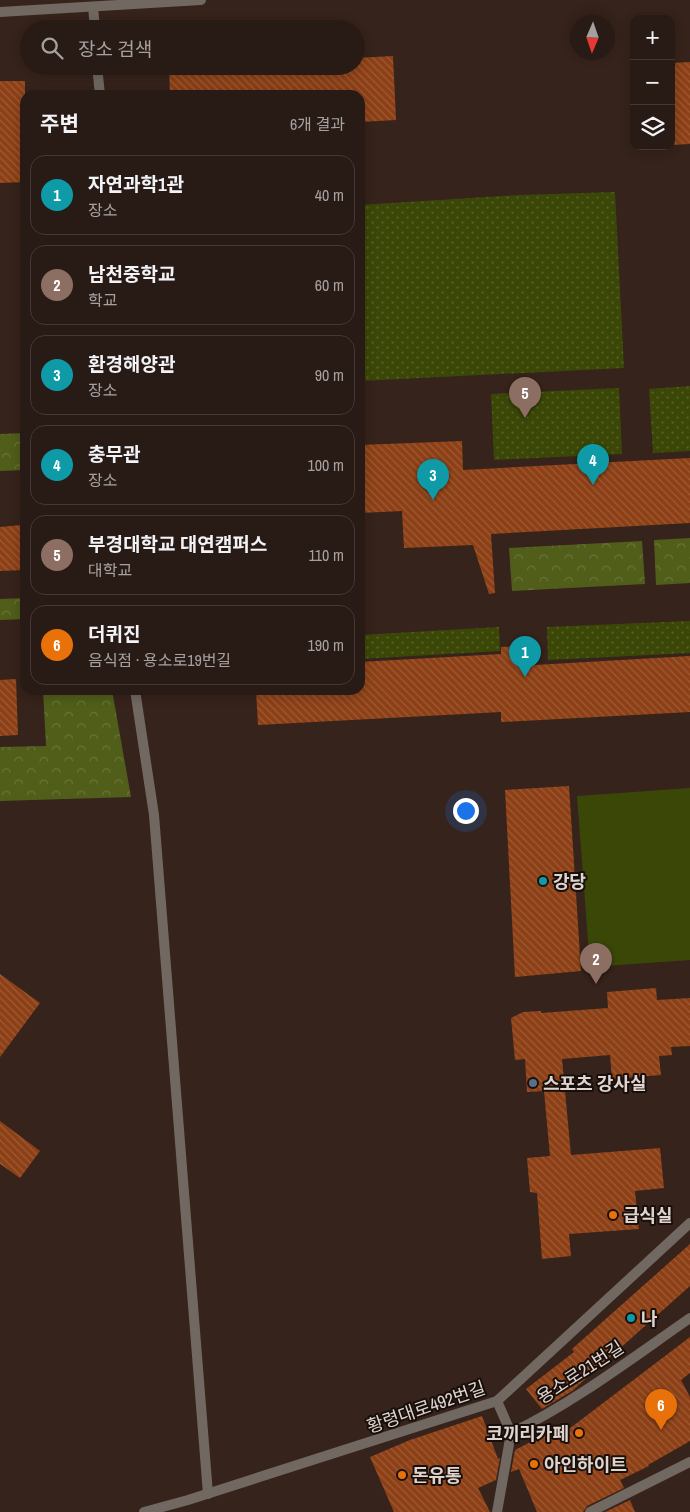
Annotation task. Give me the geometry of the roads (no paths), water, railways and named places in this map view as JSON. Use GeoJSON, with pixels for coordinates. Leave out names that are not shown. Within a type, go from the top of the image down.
{"type":"FeatureCollection","features":[{"type":"Feature","properties":{"kind":"street"},"geometry":{"type":"LineString","coordinates":[[0,12],[201,0]]}},
{"type":"Feature","properties":{"kind":"street"},"geometry":{"type":"LineString","coordinates":[[93,7],[94,20]]}},
{"type":"Feature","properties":{"kind":"street"},"geometry":{"type":"LineString","coordinates":[[98,75],[99,90]]}},
{"type":"Feature","properties":{"kind":"street"},"geometry":{"type":"LineString","coordinates":[[136,695],[154,815],[208,1494]]}},
{"type":"Feature","properties":{"kind":"street","name":"황령대로492번길"},"geometry":{"type":"LineString","coordinates":[[144,1512],[208,1494],[496,1401],[690,1223]]}},
{"type":"Feature","properties":{"kind":"street","name":"용소로21번길"},"geometry":{"type":"LineString","coordinates":[[511,1432],[536,1421],[582,1392],[690,1318]]}},
{"type":"Feature","properties":{"kind":"street"},"geometry":{"type":"LineString","coordinates":[[496,1401],[511,1432],[497,1512]]}},
{"type":"Feature","properties":{"kind":"street"},"geometry":{"type":"LineString","coordinates":[[590,1512],[690,1462]]}},
{"type":"Feature","properties":{"kind":"place","name":"부경대학교 대연캠퍼스"},"geometry":{"type":"Point","coordinates":[525,418]}},
{"type":"Feature","properties":{"kind":"place","name":"충무관"},"geometry":{"type":"Point","coordinates":[593,485]}},
{"type":"Feature","properties":{"kind":"place","name":"환경해양관"},"geometry":{"type":"Point","coordinates":[433,500]}},
{"type":"Feature","properties":{"kind":"place","name":"자연과학1관"},"geometry":{"type":"Point","coordinates":[525,677]}},
{"type":"Feature","properties":{"kind":"place","name":"강당"},"geometry":{"type":"Point","coordinates":[543,881]}},
{"type":"Feature","properties":{"kind":"place","name":"남천중학교"},"geometry":{"type":"Point","coordinates":[596,984]}},
{"type":"Feature","properties":{"kind":"place","name":"스포츠 강사실"},"geometry":{"type":"Point","coordinates":[533,1083]}},
{"type":"Feature","properties":{"kind":"place","name":"급식실"},"geometry":{"type":"Point","coordinates":[613,1215]}},
{"type":"Feature","properties":{"kind":"place","name":"나"},"geometry":{"type":"Point","coordinates":[631,1318]}},
{"type":"Feature","properties":{"kind":"place","name":"더퀴진"},"geometry":{"type":"Point","coordinates":[661,1430]}},
{"type":"Feature","properties":{"kind":"place","name":"코끼리카페"},"geometry":{"type":"Point","coordinates":[579,1433]}},
{"type":"Feature","properties":{"kind":"place","name":"아인하이트"},"geometry":{"type":"Point","coordinates":[534,1464]}},
{"type":"Feature","properties":{"kind":"place","name":"돈유통"},"geometry":{"type":"Point","coordinates":[402,1475]}}]}
